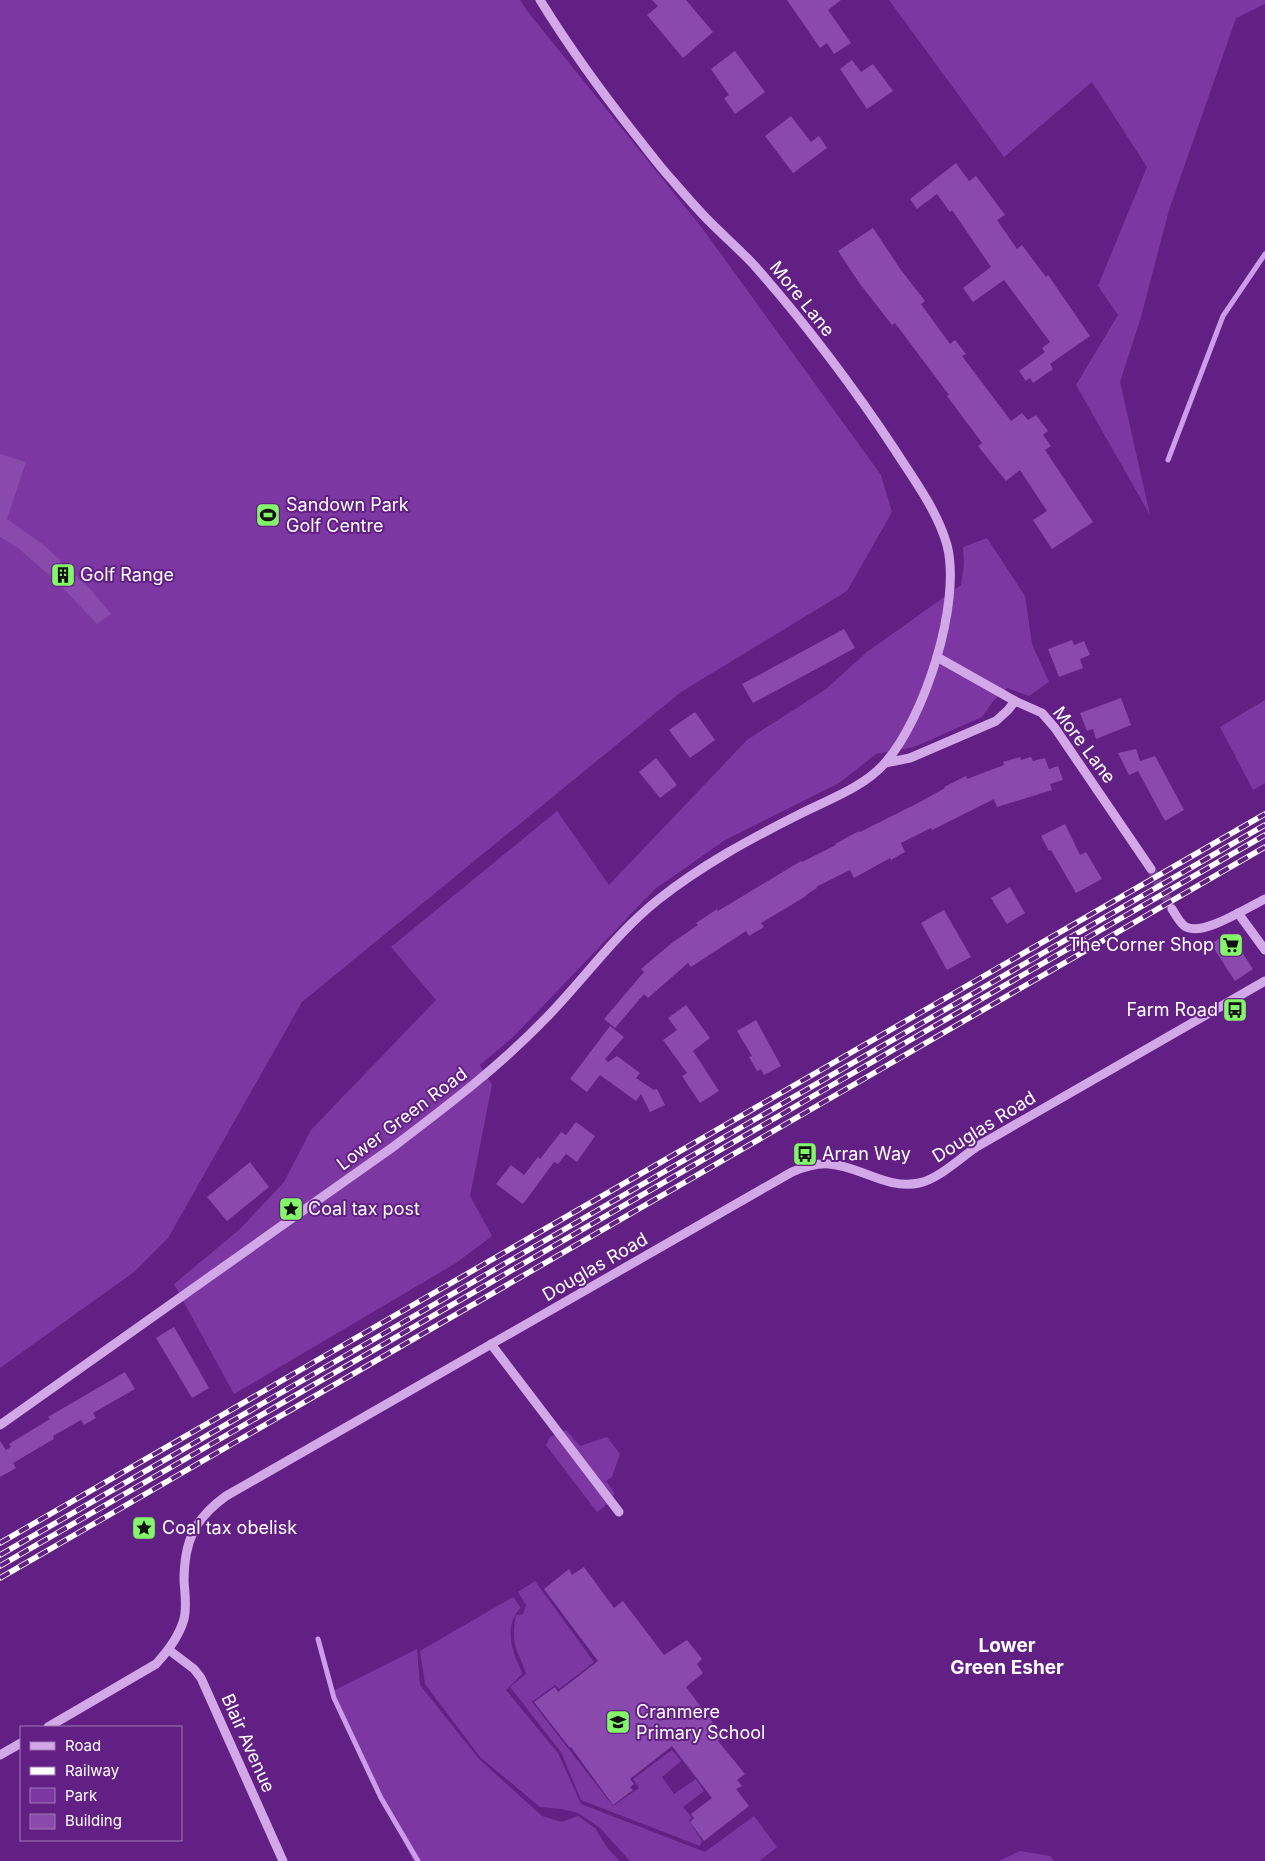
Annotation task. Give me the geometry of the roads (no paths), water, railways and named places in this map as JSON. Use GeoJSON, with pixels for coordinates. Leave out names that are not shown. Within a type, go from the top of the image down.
{"type":"FeatureCollection","features":[{"type":"Feature","properties":{"kind":"street","name":"More Lane"},"geometry":{"type":"LineString","coordinates":[[540,0],[591,78],[670,178],[709,221],[751,262],[808,328],[882,430],[922,492],[939,523],[948,549],[951,578],[947,616],[937,657],[914,720],[885,763],[870,776],[846,792],[800,814]]}},
{"type":"Feature","properties":{"kind":"street","name":"More Lane"},"geometry":{"type":"LineString","coordinates":[[937,657],[1015,701],[1042,713],[1055,728],[1151,869]]}},
{"type":"Feature","properties":{"kind":"street"},"geometry":{"type":"LineString","coordinates":[[885,763],[910,758],[996,721],[1015,701]]}},
{"type":"Feature","properties":{"kind":"street","name":"Lower Green Road"},"geometry":{"type":"LineString","coordinates":[[0,1425],[386,1153],[450,1104],[495,1068],[524,1041],[618,936],[661,897],[729,852],[800,814]]}},
{"type":"Feature","properties":{"kind":"street"},"geometry":{"type":"LineString","coordinates":[[1172,909],[1182,924],[1196,930],[1208,927],[1265,899]]}},
{"type":"Feature","properties":{"kind":"street"},"geometry":{"type":"LineString","coordinates":[[1238,913],[1265,950]]}},
{"type":"Feature","properties":{"kind":"street","name":"Douglas Road"},"geometry":{"type":"LineString","coordinates":[[50,1726],[156,1664],[169,1650],[178,1635],[184,1618],[185,1560],[189,1541],[198,1523],[210,1508],[226,1496],[798,1170],[811,1165],[830,1164],[848,1168],[888,1182],[903,1185],[920,1183],[939,1174],[978,1146],[1265,981]]}},
{"type":"Feature","properties":{"kind":"street"},"geometry":{"type":"LineString","coordinates":[[491,1344],[619,1512]]}},
{"type":"Feature","properties":{"kind":"street","name":"Blair Avenue"},"geometry":{"type":"LineString","coordinates":[[169,1650],[194,1669],[201,1678],[283,1861]]}},
{"type":"Feature","properties":{"kind":"street"},"geometry":{"type":"LineString","coordinates":[[0,1755],[20,1744]]}},
{"type":"Feature","properties":{"kind":"waterway"},"geometry":{"type":"LineString","coordinates":[[1168,460],[1223,316],[1265,254]]}},
{"type":"Feature","properties":{"kind":"waterway"},"geometry":{"type":"LineString","coordinates":[[318,1639],[334,1698],[381,1798],[418,1861]]}},
{"type":"Feature","properties":{"kind":"tunnel"},"geometry":{"type":"LineString","coordinates":[[1151,869],[1172,909]]}},
{"type":"Feature","properties":{"kind":"railway"},"geometry":{"type":"LineString","coordinates":[[0,1543],[1265,814]]}},
{"type":"Feature","properties":{"kind":"railway"},"geometry":{"type":"LineString","coordinates":[[0,1555],[1265,825]]}},
{"type":"Feature","properties":{"kind":"railway"},"geometry":{"type":"LineString","coordinates":[[0,1566],[1265,835]]}},
{"type":"Feature","properties":{"kind":"railway"},"geometry":{"type":"LineString","coordinates":[[0,1578],[1265,847]]}},
{"type":"Feature","properties":{"kind":"place","name":"Sandown Park Golf Centre"},"geometry":{"type":"Point","coordinates":[268,515]}},
{"type":"Feature","properties":{"kind":"place","name":"Golf Range"},"geometry":{"type":"Point","coordinates":[63,575]}},
{"type":"Feature","properties":{"kind":"place","name":"The Corner Shop"},"geometry":{"type":"Point","coordinates":[1231,945]}},
{"type":"Feature","properties":{"kind":"place","name":"Farm Road"},"geometry":{"type":"Point","coordinates":[1235,1010]}},
{"type":"Feature","properties":{"kind":"place","name":"Arran Way"},"geometry":{"type":"Point","coordinates":[805,1154]}},
{"type":"Feature","properties":{"kind":"place","name":"Coal tax post"},"geometry":{"type":"Point","coordinates":[291,1209]}},
{"type":"Feature","properties":{"kind":"place","name":"Coal tax obelisk"},"geometry":{"type":"Point","coordinates":[144,1528]}},
{"type":"Feature","properties":{"kind":"place","name":"Cranmere Primary School"},"geometry":{"type":"Point","coordinates":[618,1722]}},
{"type":"Feature","properties":{"kind":"district","name":"Lower Green Esher"},"geometry":{"type":"Point","coordinates":[1007,1656]}}]}
